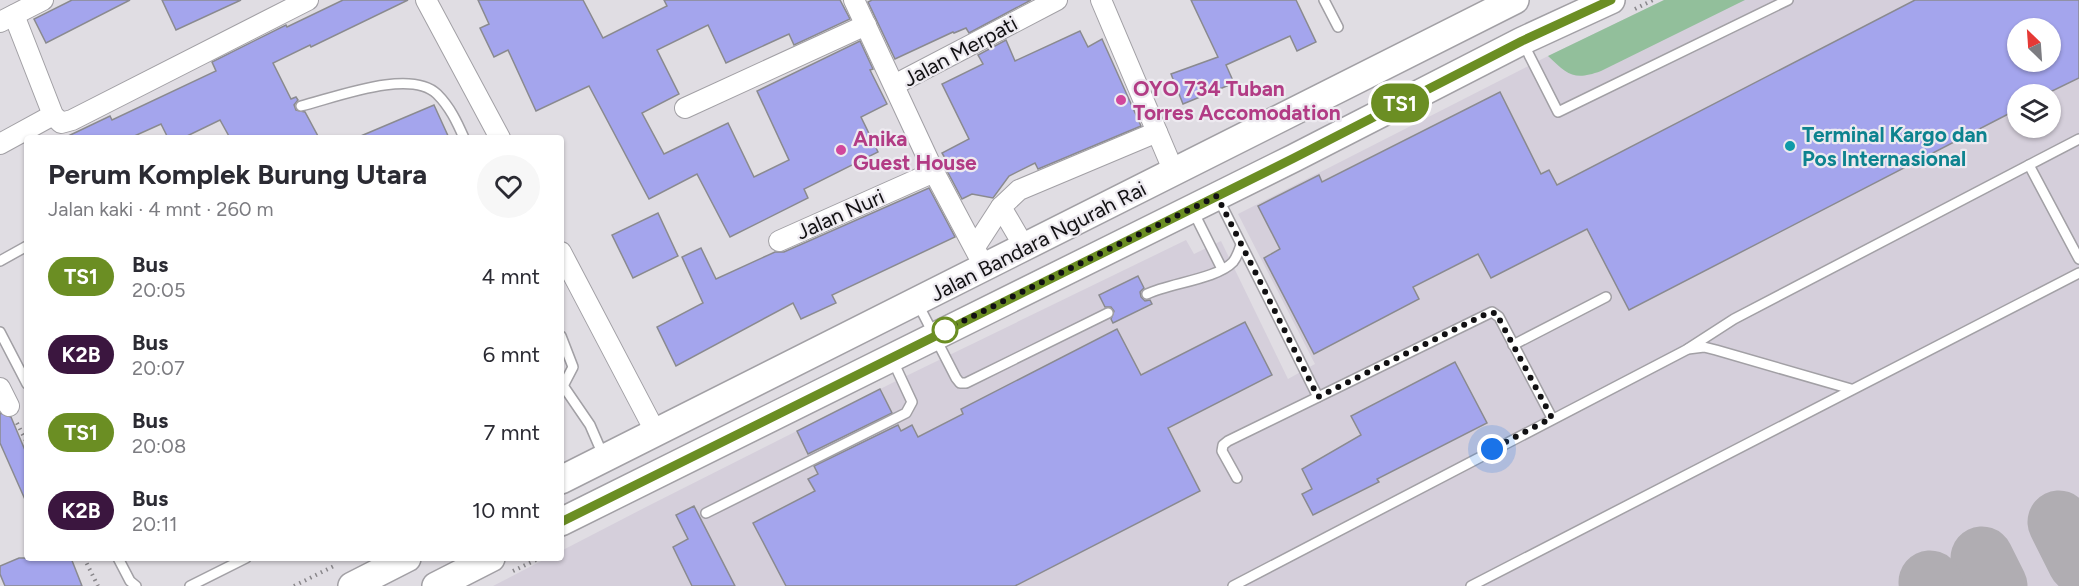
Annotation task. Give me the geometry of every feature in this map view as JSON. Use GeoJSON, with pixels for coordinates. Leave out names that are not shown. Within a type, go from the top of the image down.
{"type":"FeatureCollection","features":[{"type":"Feature","properties":{"kind":"street"},"geometry":{"type":"LineString","coordinates":[[43,0],[7,19],[53,116],[61,123],[72,120],[308,0]]}},
{"type":"Feature","properties":{"kind":"street"},"geometry":{"type":"LineString","coordinates":[[426,0],[498,135]]}},
{"type":"Feature","properties":{"kind":"street"},"geometry":{"type":"LineString","coordinates":[[854,0],[934,172],[980,257]]}},
{"type":"Feature","properties":{"kind":"street","name":"Jalan Merpati"},"geometry":{"type":"LineString","coordinates":[[894,85],[1057,0]]}},
{"type":"Feature","properties":{"kind":"street"},"geometry":{"type":"LineString","coordinates":[[1101,0],[1174,172]]}},
{"type":"Feature","properties":{"kind":"street","name":"Jalan Bandara Ngurah Rai"},"geometry":{"type":"LineString","coordinates":[[564,478],[917,302],[980,257],[1025,248],[1515,0]]}},
{"type":"Feature","properties":{"kind":"street","name":"Jalan Bandara Ngurah Rai"},"geometry":{"type":"LineString","coordinates":[[564,520],[1217,196],[1522,41],[1611,0]]}},
{"type":"Feature","properties":{"kind":"street"},"geometry":{"type":"LineString","coordinates":[[684,108],[866,25]]}},
{"type":"Feature","properties":{"kind":"street"},"geometry":{"type":"LineString","coordinates":[[0,144],[53,116]]}},
{"type":"Feature","properties":{"kind":"street"},"geometry":{"type":"LineString","coordinates":[[980,257],[1001,207],[1019,190],[1157,132]]}},
{"type":"Feature","properties":{"kind":"street","name":"Jalan Nuri"},"geometry":{"type":"LineString","coordinates":[[779,241],[934,172]]}},
{"type":"Feature","properties":{"kind":"street"},"geometry":{"type":"LineString","coordinates":[[1001,207],[1025,248]]}},
{"type":"Feature","properties":{"kind":"street"},"geometry":{"type":"LineString","coordinates":[[564,258],[655,431]]}},
{"type":"Feature","properties":{"kind":"street"},"geometry":{"type":"LineString","coordinates":[[0,388],[9,406]]}},
{"type":"Feature","properties":{"kind":"street"},"geometry":{"type":"LineString","coordinates":[[354,579],[399,561]]}},
{"type":"Feature","properties":{"kind":"street"},"geometry":{"type":"LineString","coordinates":[[436,586],[463,576],[486,561]]}},
{"type":"Feature","properties":{"kind":"lane"},"geometry":{"type":"LineString","coordinates":[[1324,0],[1338,27]]}},
{"type":"Feature","properties":{"kind":"lane"},"geometry":{"type":"LineString","coordinates":[[1522,41],[1558,112],[1788,0]]}},
{"type":"Feature","properties":{"kind":"lane"},"geometry":{"type":"LineString","coordinates":[[301,106],[398,83],[418,84],[436,93],[451,111],[463,135]]}},
{"type":"Feature","properties":{"kind":"lane"},"geometry":{"type":"LineString","coordinates":[[1233,586],[1686,350],[1734,319],[2079,139]]}},
{"type":"Feature","properties":{"kind":"lane"},"geometry":{"type":"LineString","coordinates":[[2029,165],[2079,259]]}},
{"type":"Feature","properties":{"kind":"lane"},"geometry":{"type":"LineString","coordinates":[[1217,196],[1318,397]]}},
{"type":"Feature","properties":{"kind":"lane"},"geometry":{"type":"LineString","coordinates":[[1191,209],[1222,269]]}},
{"type":"Feature","properties":{"kind":"lane"},"geometry":{"type":"LineString","coordinates":[[1147,294],[1172,284],[1207,276],[1232,264],[1241,245]]}},
{"type":"Feature","properties":{"kind":"lane"},"geometry":{"type":"LineString","coordinates":[[0,261],[24,248]]}},
{"type":"Feature","properties":{"kind":"lane"},"geometry":{"type":"LineString","coordinates":[[1471,586],[2079,273]]}},
{"type":"Feature","properties":{"kind":"lane"},"geometry":{"type":"LineString","coordinates":[[1513,345],[1606,297]]}},
{"type":"Feature","properties":{"kind":"lane"},"geometry":{"type":"LineString","coordinates":[[917,302],[960,383],[966,383],[1108,313]]}},
{"type":"Feature","properties":{"kind":"lane"},"geometry":{"type":"LineString","coordinates":[[1237,478],[1222,451],[1223,445],[1492,312],[1499,317],[1552,418]]}},
{"type":"Feature","properties":{"kind":"lane"},"geometry":{"type":"LineString","coordinates":[[0,332],[24,378]]}},
{"type":"Feature","properties":{"kind":"lane"},"geometry":{"type":"LineString","coordinates":[[564,344],[573,367],[564,386]]}},
{"type":"Feature","properties":{"kind":"lane"},"geometry":{"type":"LineString","coordinates":[[1686,350],[1704,347],[1851,389]]}},
{"type":"Feature","properties":{"kind":"lane"},"geometry":{"type":"LineString","coordinates":[[706,513],[906,412],[912,402],[910,394],[891,357]]}},
{"type":"Feature","properties":{"kind":"lane"},"geometry":{"type":"LineString","coordinates":[[564,389],[590,425],[605,458]]}},
{"type":"Feature","properties":{"kind":"lane"},"geometry":{"type":"LineString","coordinates":[[120,561],[130,581],[136,586]]}},
{"type":"Feature","properties":{"kind":"lane"},"geometry":{"type":"LineString","coordinates":[[190,586],[240,561]]}},
{"type":"Feature","properties":{"kind":"path"},"geometry":{"type":"LineString","coordinates":[[86,561],[98,586]]}},
{"type":"Feature","properties":{"kind":"path"},"geometry":{"type":"LineString","coordinates":[[294,586],[354,579]]}},
{"type":"Feature","properties":{"kind":"shaded area"},"geometry":{"type":"Polygon","coordinates":[[[1664,0],[2079,0],[2079,586],[493,586],[541,561],[564,561],[564,549],[646,507],[902,378],[1186,240],[1194,254],[1221,241],[1288,379],[1315,364],[1238,214],[1548,56],[1664,0]]]}},
{"type":"Feature","properties":{"kind":"green space"},"geometry":{"type":"Polygon","coordinates":[[[1664,0],[1745,0],[1592,74],[1578,76],[1566,72],[1548,56],[1664,0]]]}},
{"type":"Feature","properties":{"kind":"building"},"geometry":{"type":"Polygon","coordinates":[[[72,0],[130,0],[46,43],[34,19],[72,0]]]}},
{"type":"Feature","properties":{"kind":"building"},"geometry":{"type":"Polygon","coordinates":[[[162,0],[241,0],[176,30],[162,0]]]}},
{"type":"Feature","properties":{"kind":"building"},"geometry":{"type":"Polygon","coordinates":[[[343,0],[408,0],[273,63],[291,99],[296,97],[298,100],[294,105],[296,110],[305,112],[317,135],[228,135],[220,120],[189,135],[166,135],[161,124],[137,135],[70,135],[110,116],[112,120],[216,71],[212,62],[286,25],[287,27],[343,0]]]}},
{"type":"Feature","properties":{"kind":"building"},"geometry":{"type":"Polygon","coordinates":[[[478,0],[583,0],[603,38],[667,6],[664,0],[840,0],[850,19],[794,45],[789,34],[726,63],[708,25],[657,50],[679,94],[642,113],[664,154],[728,123],[754,177],[789,160],[757,91],[860,41],[873,69],[870,70],[887,104],[861,117],[878,152],[804,189],[808,198],[730,237],[697,174],[649,199],[589,86],[536,111],[508,50],[494,57],[480,28],[489,24],[478,0]]]}},
{"type":"Feature","properties":{"kind":"building"},"geometry":{"type":"Polygon","coordinates":[[[872,0],[1031,0],[969,33],[966,28],[953,32],[895,59],[868,2],[872,0]]]}},
{"type":"Feature","properties":{"kind":"building"},"geometry":{"type":"Polygon","coordinates":[[[1191,0],[1296,0],[1316,42],[1297,51],[1290,36],[1226,65],[1234,83],[1183,104],[1171,74],[1218,57],[1191,0]]]}},
{"type":"Feature","properties":{"kind":"building","name":"Terminal Kargo dan Pos Internasional"},"geometry":{"type":"Polygon","coordinates":[[[1915,0],[2079,0],[2079,78],[2061,87],[2061,84],[2007,84],[2007,115],[1629,310],[1587,229],[1491,278],[1478,254],[1413,287],[1419,299],[1314,354],[1264,258],[1280,249],[1258,206],[1319,175],[1322,182],[1500,92],[1541,174],[1549,170],[1557,185],[1915,0]]]}},
{"type":"Feature","properties":{"kind":"building"},"geometry":{"type":"Polygon","coordinates":[[[1080,31],[1088,47],[1102,39],[1141,126],[1038,169],[1035,163],[1009,176],[993,198],[972,194],[962,199],[945,167],[949,165],[942,153],[969,139],[942,84],[983,64],[978,55],[1006,40],[1015,61],[1080,31]]]}},
{"type":"Feature","properties":{"kind":"building"},"geometry":{"type":"Polygon","coordinates":[[[434,105],[448,135],[363,135],[434,105]]]}},
{"type":"Feature","properties":{"kind":"building"},"geometry":{"type":"Polygon","coordinates":[[[929,188],[955,237],[832,295],[836,303],[801,319],[793,303],[676,366],[657,327],[703,303],[682,257],[701,248],[716,279],[775,252],[784,252],[929,188]]]}},
{"type":"Feature","properties":{"kind":"building"},"geometry":{"type":"Polygon","coordinates":[[[658,213],[678,256],[633,278],[612,235],[658,213]]]}},
{"type":"Feature","properties":{"kind":"building"},"geometry":{"type":"Polygon","coordinates":[[[1138,276],[1144,288],[1140,292],[1141,297],[1145,301],[1150,300],[1152,304],[1113,323],[1111,319],[1114,311],[1111,307],[1105,307],[1099,295],[1138,276]]]}},
{"type":"Feature","properties":{"kind":"building"},"geometry":{"type":"Polygon","coordinates":[[[1245,322],[1272,375],[1168,428],[1200,491],[1015,586],[786,586],[753,523],[815,491],[808,479],[818,474],[814,466],[898,425],[901,431],[912,425],[918,437],[963,414],[961,409],[1117,329],[1141,375],[1245,322]]]}},
{"type":"Feature","properties":{"kind":"building"},"geometry":{"type":"Polygon","coordinates":[[[1455,362],[1487,423],[1377,479],[1379,482],[1313,515],[1302,494],[1312,489],[1302,469],[1361,435],[1351,416],[1455,362]]]}},
{"type":"Feature","properties":{"kind":"building"},"geometry":{"type":"Polygon","coordinates":[[[880,389],[892,413],[808,454],[797,431],[880,389]]]}},
{"type":"Feature","properties":{"kind":"building"},"geometry":{"type":"Polygon","coordinates":[[[0,413],[11,417],[24,448],[24,497],[0,443],[0,413]]]}},
{"type":"Feature","properties":{"kind":"building"},"geometry":{"type":"Polygon","coordinates":[[[694,506],[735,586],[692,586],[673,547],[688,539],[676,515],[694,506]]]}},
{"type":"Feature","properties":{"kind":"building"},"geometry":{"type":"Polygon","coordinates":[[[19,558],[24,558],[24,561],[72,561],[82,586],[5,586],[0,574],[0,566],[19,558]]]}},
{"type":"Feature","properties":{"kind":"taxiway"},"geometry":{"type":"LineString","coordinates":[[2059,522],[2079,562]]}},
{"type":"Feature","properties":{"kind":"taxiway"},"geometry":{"type":"LineString","coordinates":[[1982,558],[1996,586]]}},
{"type":"Feature","properties":{"kind":"taxiway"},"geometry":{"type":"LineString","coordinates":[[1930,582],[1932,586]]}},
{"type":"Feature","properties":{"kind":"bus line","name":"TS1"},"geometry":{"type":"LineString","coordinates":[[564,520],[689,456],[1294,158],[1522,41],[1611,0]]}},
{"type":"Feature","properties":{"kind":"place","name":"OYO 734 Tuban Torres Accomodation"},"geometry":{"type":"Point","coordinates":[1121,100]}},
{"type":"Feature","properties":{"kind":"place","name":"Terminal Kargo dan Pos Internasional"},"geometry":{"type":"Point","coordinates":[1790,146]}},
{"type":"Feature","properties":{"kind":"place","name":"Anika Guest House"},"geometry":{"type":"Point","coordinates":[841,150]}},
{"type":"Feature","properties":{"kind":"route"},"geometry":{"type":"LineString","coordinates":[[945,330],[1217,196],[1318,397],[1488,313],[1496,313],[1552,418],[1492,449]]}}]}
